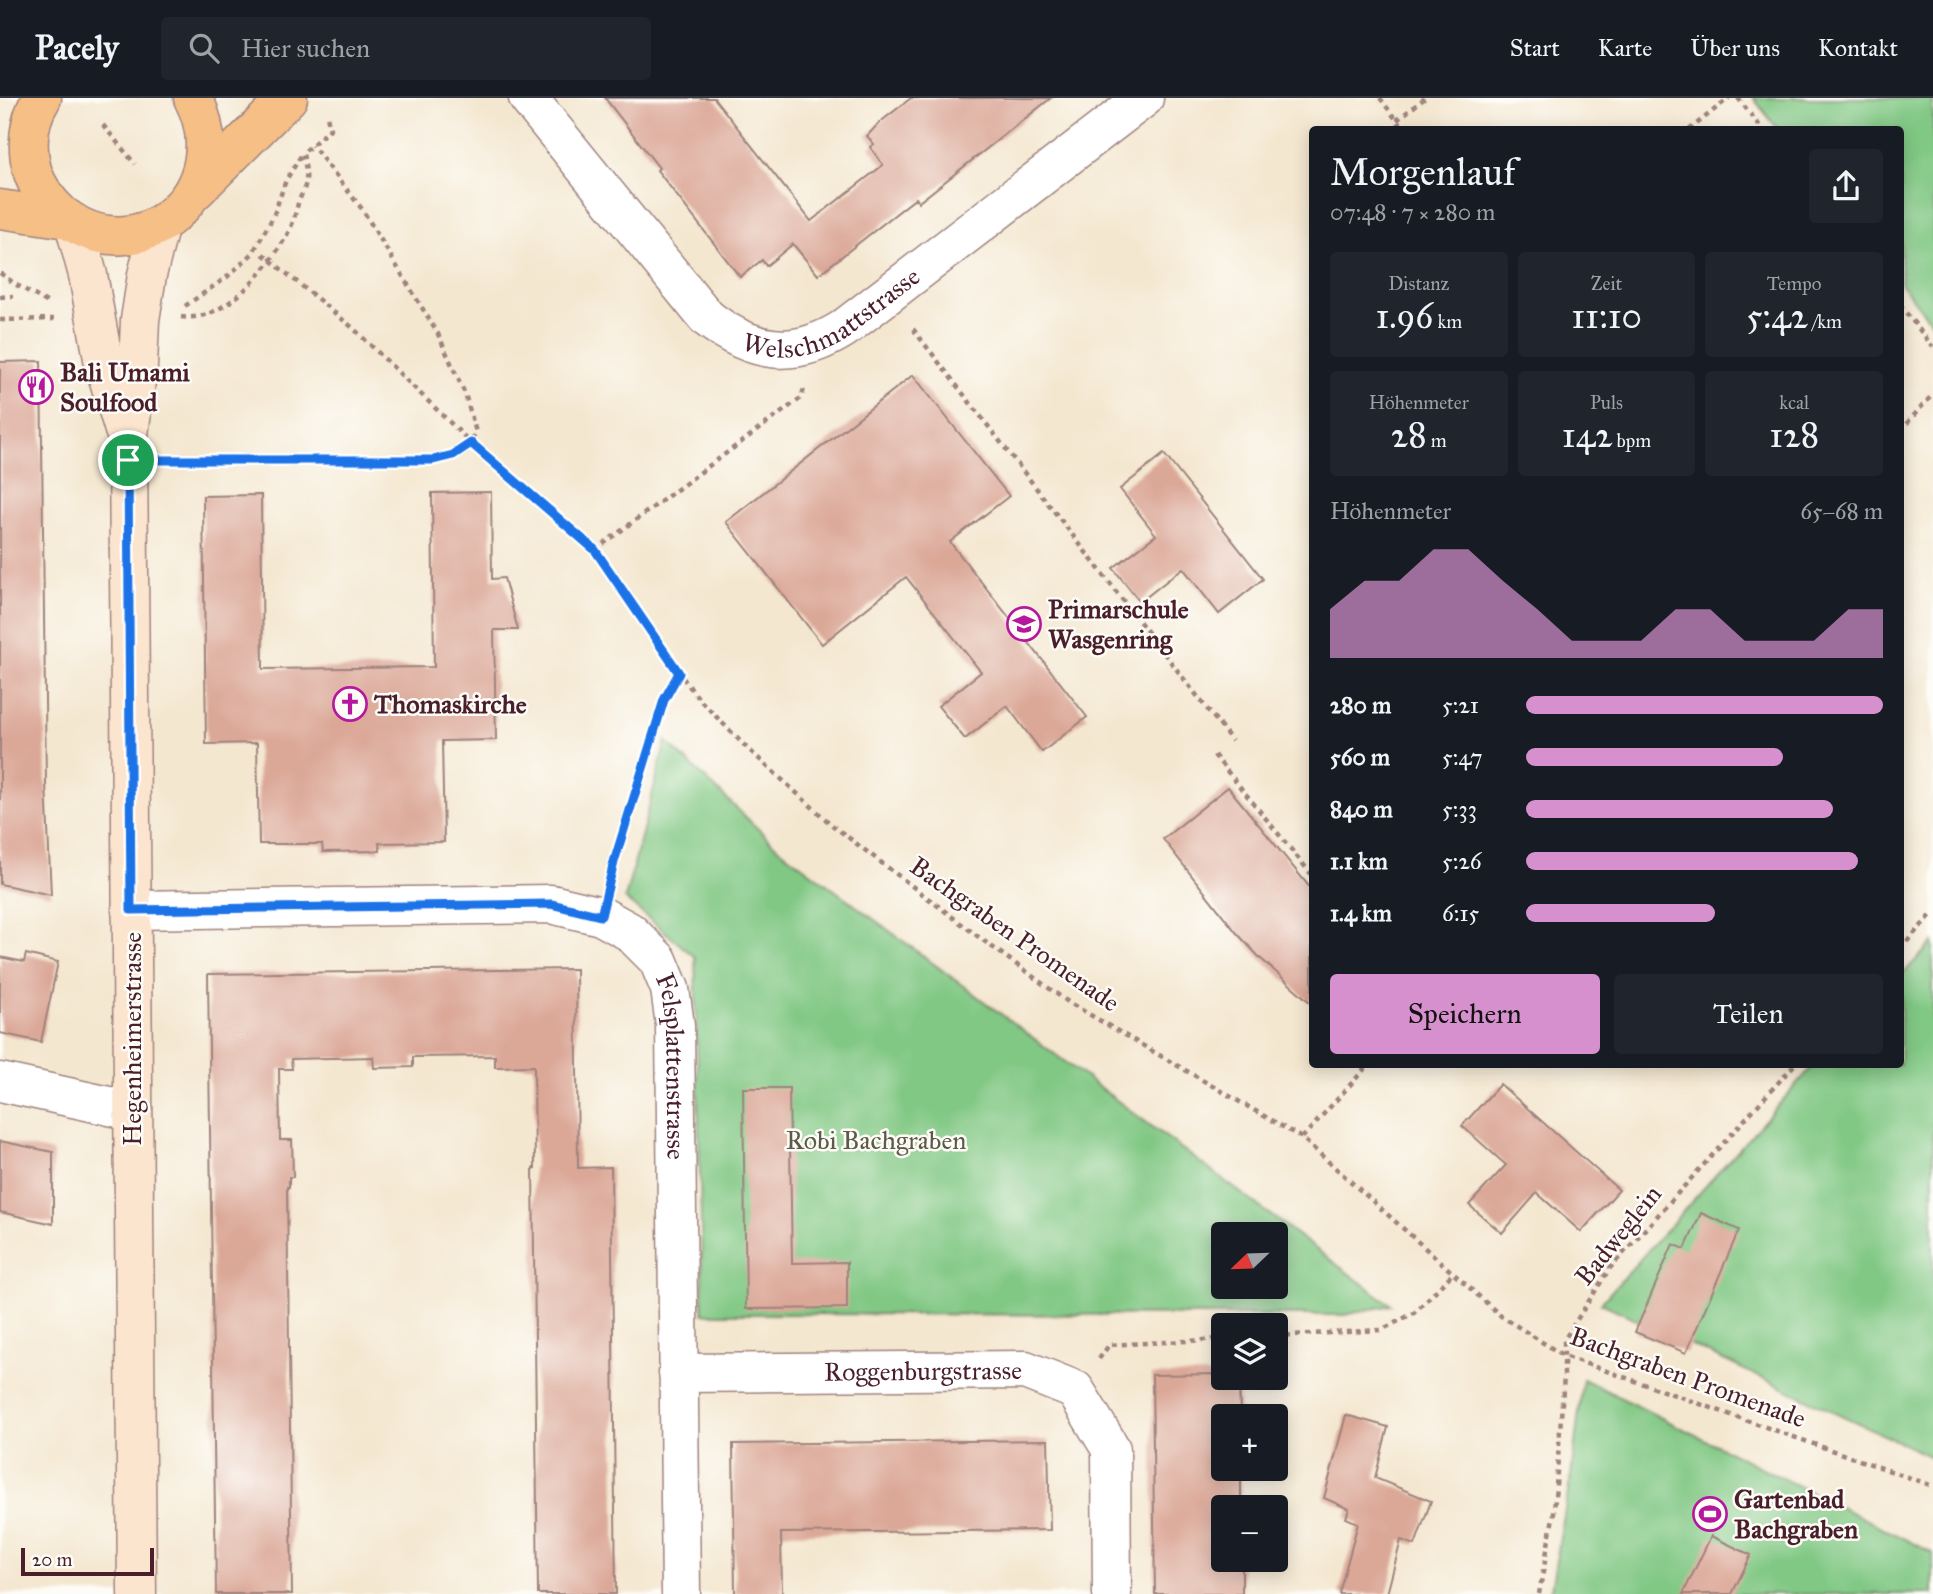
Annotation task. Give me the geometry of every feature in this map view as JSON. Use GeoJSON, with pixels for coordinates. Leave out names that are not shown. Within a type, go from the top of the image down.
{"type":"FeatureCollection","features":[{"type":"Feature","properties":{"kind":"main road"},"geometry":{"type":"LineString","coordinates":[[192,194],[201,176],[206,156],[206,135],[193,98]]}},
{"type":"Feature","properties":{"kind":"main road"},"geometry":{"type":"LineString","coordinates":[[41,99],[29,136],[31,165],[41,192],[53,207],[71,221],[90,230],[126,234],[143,231],[178,211],[288,98]]}},
{"type":"Feature","properties":{"kind":"main road"},"geometry":{"type":"LineString","coordinates":[[0,125],[19,116],[41,99]]}},
{"type":"Feature","properties":{"kind":"main road"},"geometry":{"type":"LineString","coordinates":[[0,209],[71,221]]}},
{"type":"Feature","properties":{"kind":"street","name":"Welschmattstrasse"},"geometry":{"type":"LineString","coordinates":[[528,98],[707,318],[727,334],[774,349],[796,349],[822,342],[1144,98]]}},
{"type":"Feature","properties":{"kind":"street","name":"Hegenheimerstrasse"},"geometry":{"type":"LineString","coordinates":[[71,221],[88,275],[104,364],[128,451]]}},
{"type":"Feature","properties":{"kind":"street","name":"Hegenheimerstrasse"},"geometry":{"type":"LineString","coordinates":[[137,1594],[128,451],[138,366],[140,320],[147,275],[160,223]]}},
{"type":"Feature","properties":{"kind":"street","name":"Felsplattenstrasse"},"geometry":{"type":"LineString","coordinates":[[131,910],[551,904],[601,916],[629,932],[658,960],[670,989],[675,1025],[681,1594]]}},
{"type":"Feature","properties":{"kind":"street"},"geometry":{"type":"LineString","coordinates":[[0,1082],[132,1111]]}},
{"type":"Feature","properties":{"kind":"street","name":"Roggenburgstrasse"},"geometry":{"type":"LineString","coordinates":[[678,1373],[1026,1370],[1075,1390]]}},
{"type":"Feature","properties":{"kind":"street"},"geometry":{"type":"LineString","coordinates":[[1075,1390],[1111,1449],[1112,1594]]}},
{"type":"Feature","properties":{"kind":"path"},"geometry":{"type":"LineString","coordinates":[[1380,98],[1401,126]]}},
{"type":"Feature","properties":{"kind":"path"},"geometry":{"type":"LineString","coordinates":[[1397,120],[1425,98]]}},
{"type":"Feature","properties":{"kind":"path"},"geometry":{"type":"LineString","coordinates":[[1694,126],[1729,98]]}},
{"type":"Feature","properties":{"kind":"path"},"geometry":{"type":"LineString","coordinates":[[1738,98],[1760,126]]}},
{"type":"Feature","properties":{"kind":"path"},"geometry":{"type":"LineString","coordinates":[[301,146],[303,153],[306,180],[290,229],[271,259],[247,288],[209,315],[193,319],[173,316],[227,277],[252,254],[273,217],[286,180],[303,153],[330,128],[327,117]]}},
{"type":"Feature","properties":{"kind":"path"},"geometry":{"type":"LineString","coordinates":[[103,125],[135,164]]}},
{"type":"Feature","properties":{"kind":"path"},"geometry":{"type":"LineString","coordinates":[[128,451],[433,460],[453,455],[471,443],[476,432],[473,419],[465,394],[438,334],[362,209],[312,145]]}},
{"type":"Feature","properties":{"kind":"path","name":"Bachgraben Promenade"},"geometry":{"type":"LineString","coordinates":[[263,254],[353,328],[471,443],[595,550],[700,701],[746,747],[832,825],[984,941],[1068,1002],[1302,1138],[1502,1316],[1564,1356],[1933,1486]]}},
{"type":"Feature","properties":{"kind":"path"},"geometry":{"type":"LineString","coordinates":[[0,273],[58,307]]}},
{"type":"Feature","properties":{"kind":"path"},"geometry":{"type":"LineString","coordinates":[[887,295],[1232,741]]}},
{"type":"Feature","properties":{"kind":"path"},"geometry":{"type":"LineString","coordinates":[[0,297],[13,296]]}},
{"type":"Feature","properties":{"kind":"path"},"geometry":{"type":"LineString","coordinates":[[1904,311],[1933,347]]}},
{"type":"Feature","properties":{"kind":"path"},"geometry":{"type":"LineString","coordinates":[[0,320],[66,318]]}},
{"type":"Feature","properties":{"kind":"path"},"geometry":{"type":"LineString","coordinates":[[595,550],[801,398],[822,342]]}},
{"type":"Feature","properties":{"kind":"path"},"geometry":{"type":"LineString","coordinates":[[1904,427],[1933,394]]}},
{"type":"Feature","properties":{"kind":"path"},"geometry":{"type":"LineString","coordinates":[[601,916],[614,862],[664,700],[679,673]]}},
{"type":"Feature","properties":{"kind":"path"},"geometry":{"type":"LineString","coordinates":[[1214,755],[1309,871]]}},
{"type":"Feature","properties":{"kind":"path"},"geometry":{"type":"LineString","coordinates":[[1904,944],[1933,913]]}},
{"type":"Feature","properties":{"kind":"path"},"geometry":{"type":"LineString","coordinates":[[1302,1138],[1365,1068]]}},
{"type":"Feature","properties":{"kind":"path","name":"Badweglein"},"geometry":{"type":"LineString","coordinates":[[1539,1594],[1554,1512],[1563,1340],[1610,1268],[1791,1068]]}},
{"type":"Feature","properties":{"kind":"path"},"geometry":{"type":"LineString","coordinates":[[1288,1335],[1381,1331],[1414,1313],[1453,1273]]}},
{"type":"Feature","properties":{"kind":"path"},"geometry":{"type":"LineString","coordinates":[[1075,1390],[1109,1345],[1211,1340]]}},
{"type":"Feature","properties":{"kind":"green space"},"geometry":{"type":"Polygon","coordinates":[[[1753,98],[1933,98],[1933,324],[1904,288],[1904,126],[1776,126],[1753,98]]]}},
{"type":"Feature","properties":{"kind":"green space","name":"Robi Bachgraben"},"geometry":{"type":"Polygon","coordinates":[[[666,741],[777,847],[1280,1222],[1211,1222],[1211,1299],[1288,1299],[1288,1228],[1391,1305],[1344,1315],[703,1314],[695,957],[625,899],[666,741]]]}},
{"type":"Feature","properties":{"kind":"green space"},"geometry":{"type":"Polygon","coordinates":[[[1933,942],[1933,1458],[1601,1303],[1811,1068],[1904,1068],[1904,973],[1933,942]]]}},
{"type":"Feature","properties":{"kind":"green space","name":"Gartenbad Bachgraben"},"geometry":{"type":"Polygon","coordinates":[[[1583,1379],[1933,1553],[1933,1594],[1550,1594],[1571,1476],[1583,1379]]]}},
{"type":"Feature","properties":{"kind":"building"},"geometry":{"type":"Polygon","coordinates":[[[605,98],[714,98],[811,221],[883,165],[870,147],[874,144],[867,136],[911,98],[1051,98],[919,202],[916,198],[818,275],[793,244],[766,266],[762,260],[740,277],[605,98]]]}},
{"type":"Feature","properties":{"kind":"building"},"geometry":{"type":"Polygon","coordinates":[[[41,361],[46,783],[51,895],[0,884],[0,362],[41,361]]]}},
{"type":"Feature","properties":{"kind":"building"},"geometry":{"type":"Polygon","coordinates":[[[913,375],[1009,496],[950,542],[1087,717],[1042,752],[1007,706],[965,739],[938,706],[981,672],[906,577],[822,644],[726,522],[913,375]]]}},
{"type":"Feature","properties":{"kind":"building"},"geometry":{"type":"Polygon","coordinates":[[[1164,454],[1263,579],[1219,614],[1183,568],[1140,602],[1113,568],[1156,535],[1120,489],[1164,454]]]}},
{"type":"Feature","properties":{"kind":"building","name":"Thomaskirche"},"geometry":{"type":"Polygon","coordinates":[[[491,492],[492,579],[504,578],[518,630],[494,630],[496,740],[442,741],[444,842],[379,843],[380,851],[323,852],[322,844],[259,844],[257,743],[206,744],[203,496],[261,495],[263,669],[434,667],[432,493],[491,492]]]}},
{"type":"Feature","properties":{"kind":"building"},"geometry":{"type":"Polygon","coordinates":[[[1228,787],[1309,886],[1309,1001],[1260,958],[1236,932],[1163,839],[1228,787]]]}},
{"type":"Feature","properties":{"kind":"building"},"geometry":{"type":"Polygon","coordinates":[[[26,954],[58,962],[41,1042],[0,1033],[0,957],[24,962],[26,954]]]}},
{"type":"Feature","properties":{"kind":"building"},"geometry":{"type":"Polygon","coordinates":[[[576,969],[578,1168],[611,1167],[616,1594],[538,1594],[534,1066],[495,1067],[495,1056],[413,1057],[413,1067],[374,1068],[373,1057],[291,1059],[292,1069],[279,1069],[280,1140],[292,1140],[293,1177],[289,1177],[287,1187],[292,1594],[216,1594],[208,974],[576,969]]]}},
{"type":"Feature","properties":{"kind":"building"},"geometry":{"type":"Polygon","coordinates":[[[1500,1084],[1619,1190],[1581,1232],[1537,1193],[1502,1233],[1469,1205],[1506,1165],[1462,1126],[1500,1084]]]}},
{"type":"Feature","properties":{"kind":"building"},"geometry":{"type":"Polygon","coordinates":[[[743,1088],[789,1088],[792,1263],[847,1262],[847,1308],[746,1309],[743,1088]]]}},
{"type":"Feature","properties":{"kind":"building"},"geometry":{"type":"Polygon","coordinates":[[[0,1141],[53,1152],[53,1224],[0,1212],[0,1141]]]}},
{"type":"Feature","properties":{"kind":"building"},"geometry":{"type":"Polygon","coordinates":[[[1701,1213],[1739,1230],[1686,1353],[1635,1332],[1673,1244],[1685,1249],[1701,1213]]]}},
{"type":"Feature","properties":{"kind":"building"},"geometry":{"type":"Polygon","coordinates":[[[1211,1374],[1211,1390],[1239,1390],[1240,1404],[1211,1404],[1211,1481],[1241,1481],[1241,1495],[1211,1495],[1211,1572],[1242,1572],[1242,1594],[1155,1594],[1152,1375],[1211,1374]]]}},
{"type":"Feature","properties":{"kind":"building"},"geometry":{"type":"Polygon","coordinates":[[[1346,1415],[1388,1427],[1375,1478],[1431,1501],[1415,1545],[1401,1540],[1387,1594],[1339,1594],[1358,1523],[1346,1518],[1349,1509],[1324,1498],[1346,1415]]]}},
{"type":"Feature","properties":{"kind":"building"},"geometry":{"type":"Polygon","coordinates":[[[1048,1440],[1050,1530],[781,1533],[782,1594],[735,1594],[733,1444],[1048,1440]]]}},
{"type":"Feature","properties":{"kind":"building"},"geometry":{"type":"Polygon","coordinates":[[[1711,1536],[1751,1555],[1732,1594],[1683,1594],[1711,1536]]]}},
{"type":"Feature","properties":{"kind":"place","name":"Bali Umami Soulfood"},"geometry":{"type":"Point","coordinates":[36,387]}},
{"type":"Feature","properties":{"kind":"place","name":"Primarschule Wasgenring"},"geometry":{"type":"Point","coordinates":[1024,624]}},
{"type":"Feature","properties":{"kind":"place","name":"Thomaskirche"},"geometry":{"type":"Point","coordinates":[350,704]}},
{"type":"Feature","properties":{"kind":"place","name":"Gartenbad Bachgraben"},"geometry":{"type":"Point","coordinates":[1710,1514]}},
{"type":"Feature","properties":{"kind":"route"},"geometry":{"type":"LineString","coordinates":[[471,443],[595,550],[679,673],[664,700],[614,862],[601,916],[551,904],[131,910],[128,460],[433,460],[453,455],[471,443]]}}]}
